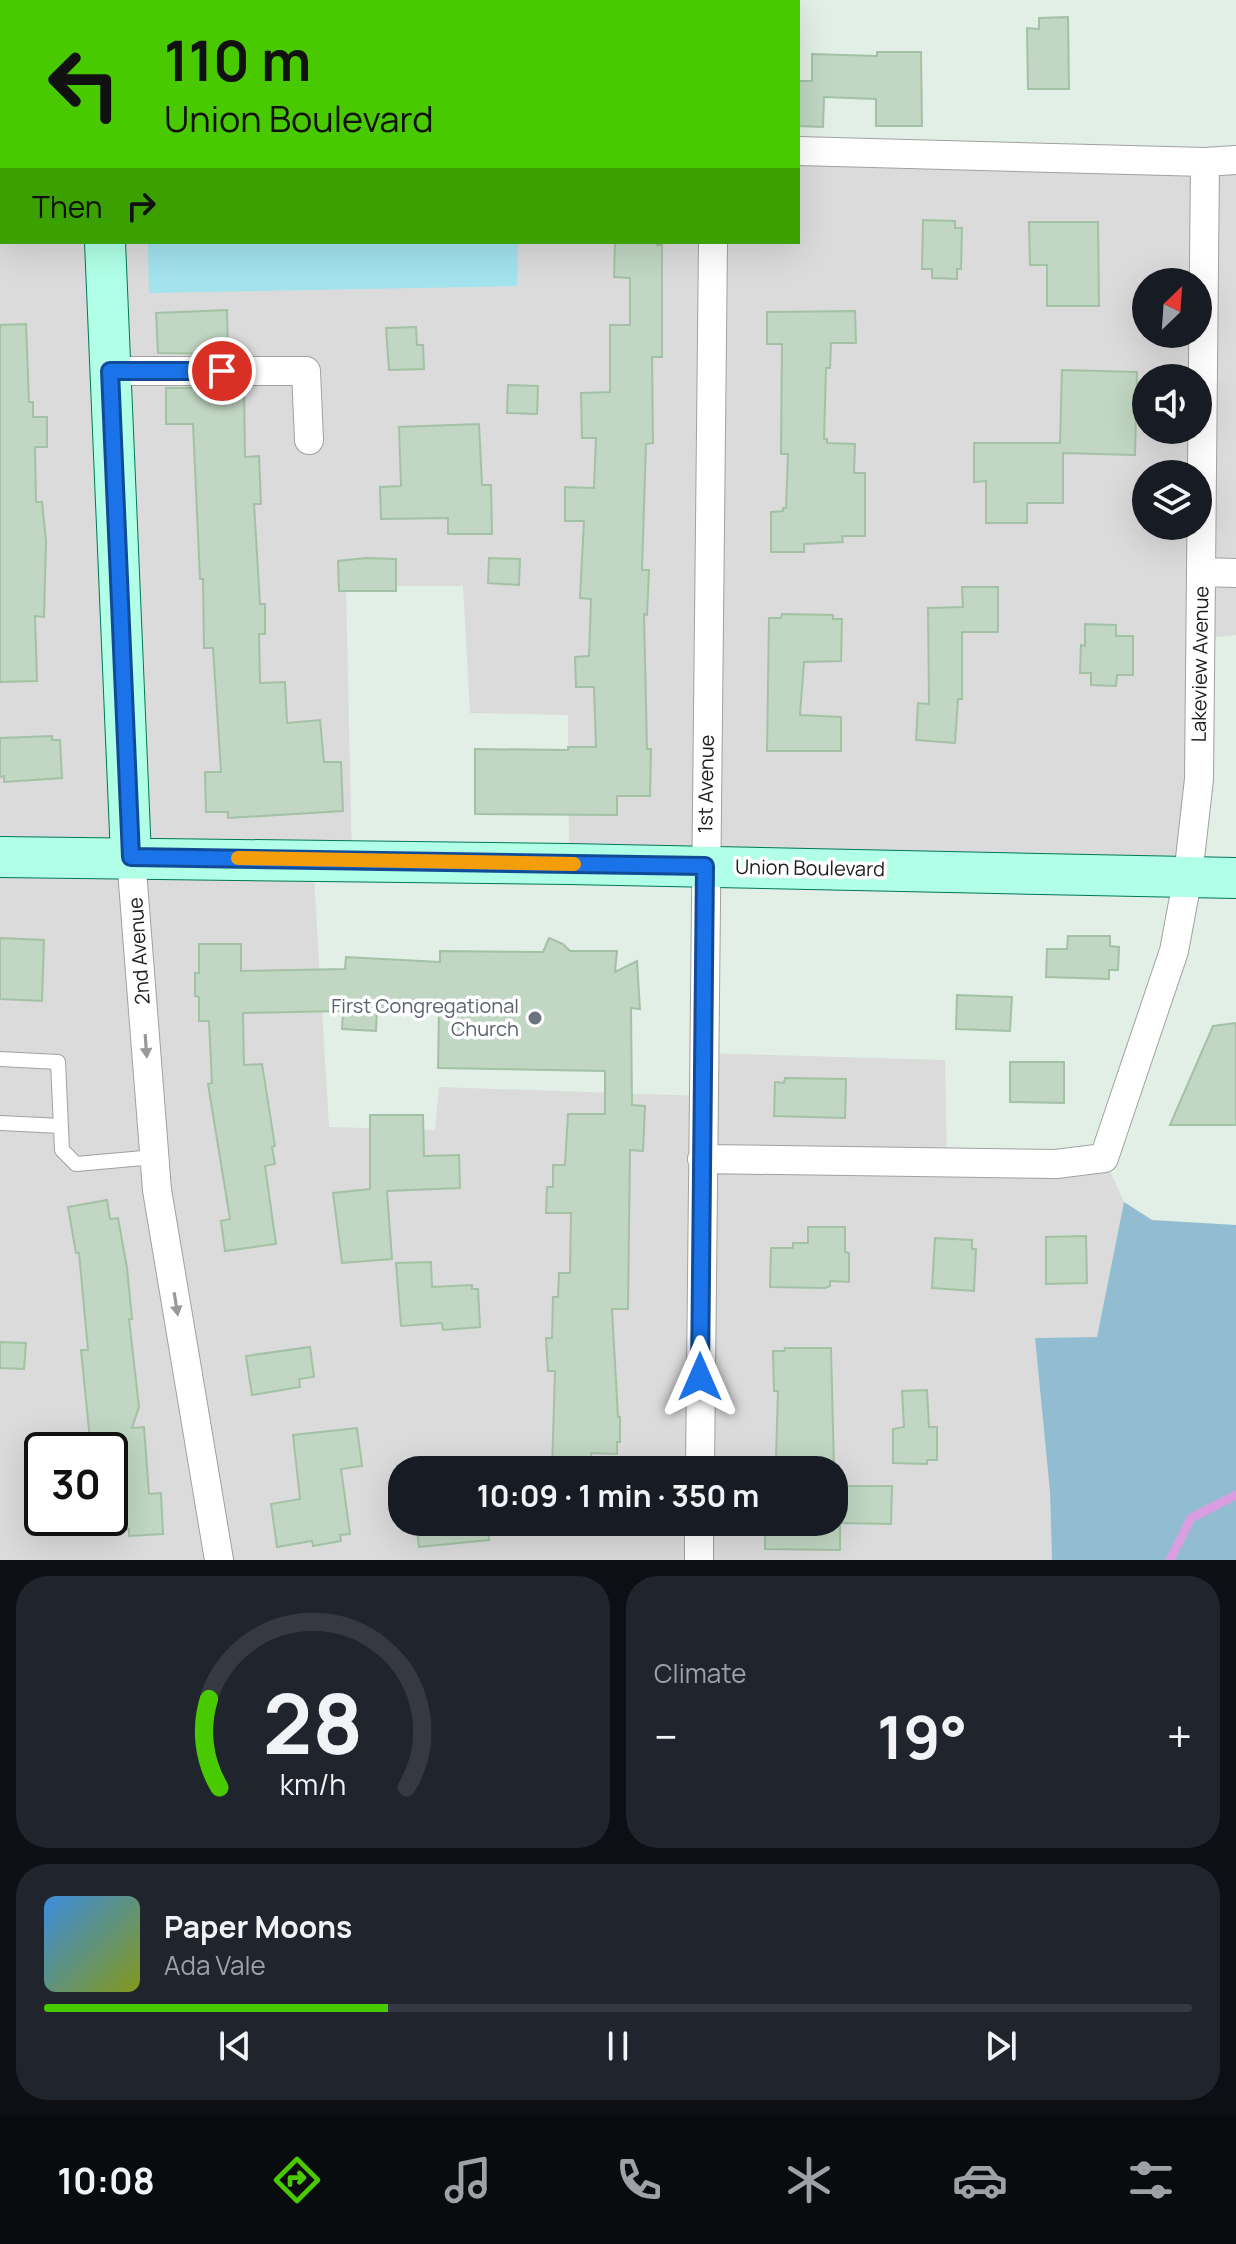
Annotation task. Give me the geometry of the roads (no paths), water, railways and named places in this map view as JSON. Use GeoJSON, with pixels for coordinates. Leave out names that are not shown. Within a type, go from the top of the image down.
{"type":"FeatureCollection","features":[{"type":"Feature","properties":{"kind":"main road","name":"2nd Avenue"},"geometry":{"type":"LineString","coordinates":[[105,244],[131,857]]}},
{"type":"Feature","properties":{"kind":"main road","name":"Union Boulevard"},"geometry":{"type":"LineString","coordinates":[[0,857],[705,866],[1236,878]]}},
{"type":"Feature","properties":{"kind":"street"},"geometry":{"type":"LineString","coordinates":[[800,151],[1205,162],[1236,160]]}},
{"type":"Feature","properties":{"kind":"street","name":"Lakeview Avenue"},"geometry":{"type":"LineString","coordinates":[[702,1159],[1056,1164],[1104,1158],[1174,951],[1188,876],[1199,779],[1205,162]]}},
{"type":"Feature","properties":{"kind":"street","name":"1st Avenue"},"geometry":{"type":"LineString","coordinates":[[700,1456],[713,244]]}},
{"type":"Feature","properties":{"kind":"street"},"geometry":{"type":"LineString","coordinates":[[110,371],[306,371],[309,440]]}},
{"type":"Feature","properties":{"kind":"street"},"geometry":{"type":"LineString","coordinates":[[1201,572],[1236,573]]}},
{"type":"Feature","properties":{"kind":"street","name":"2nd Avenue"},"geometry":{"type":"LineString","coordinates":[[131,857],[160,1205],[219,1560]]}},
{"type":"Feature","properties":{"kind":"street"},"geometry":{"type":"LineString","coordinates":[[699,1536],[699,1560]]}},
{"type":"Feature","properties":{"kind":"lane"},"geometry":{"type":"LineString","coordinates":[[0,1059],[58,1062],[62,1150],[76,1164],[155,1157]]}},
{"type":"Feature","properties":{"kind":"lane"},"geometry":{"type":"LineString","coordinates":[[0,1123],[61,1126]]}},
{"type":"Feature","properties":{"kind":"waterway"},"geometry":{"type":"LineString","coordinates":[[1170,1560],[1191,1518],[1236,1495]]}},
{"type":"Feature","properties":{"kind":"place","name":"First Congregational Church"},"geometry":{"type":"Point","coordinates":[535,1018]}}]}
